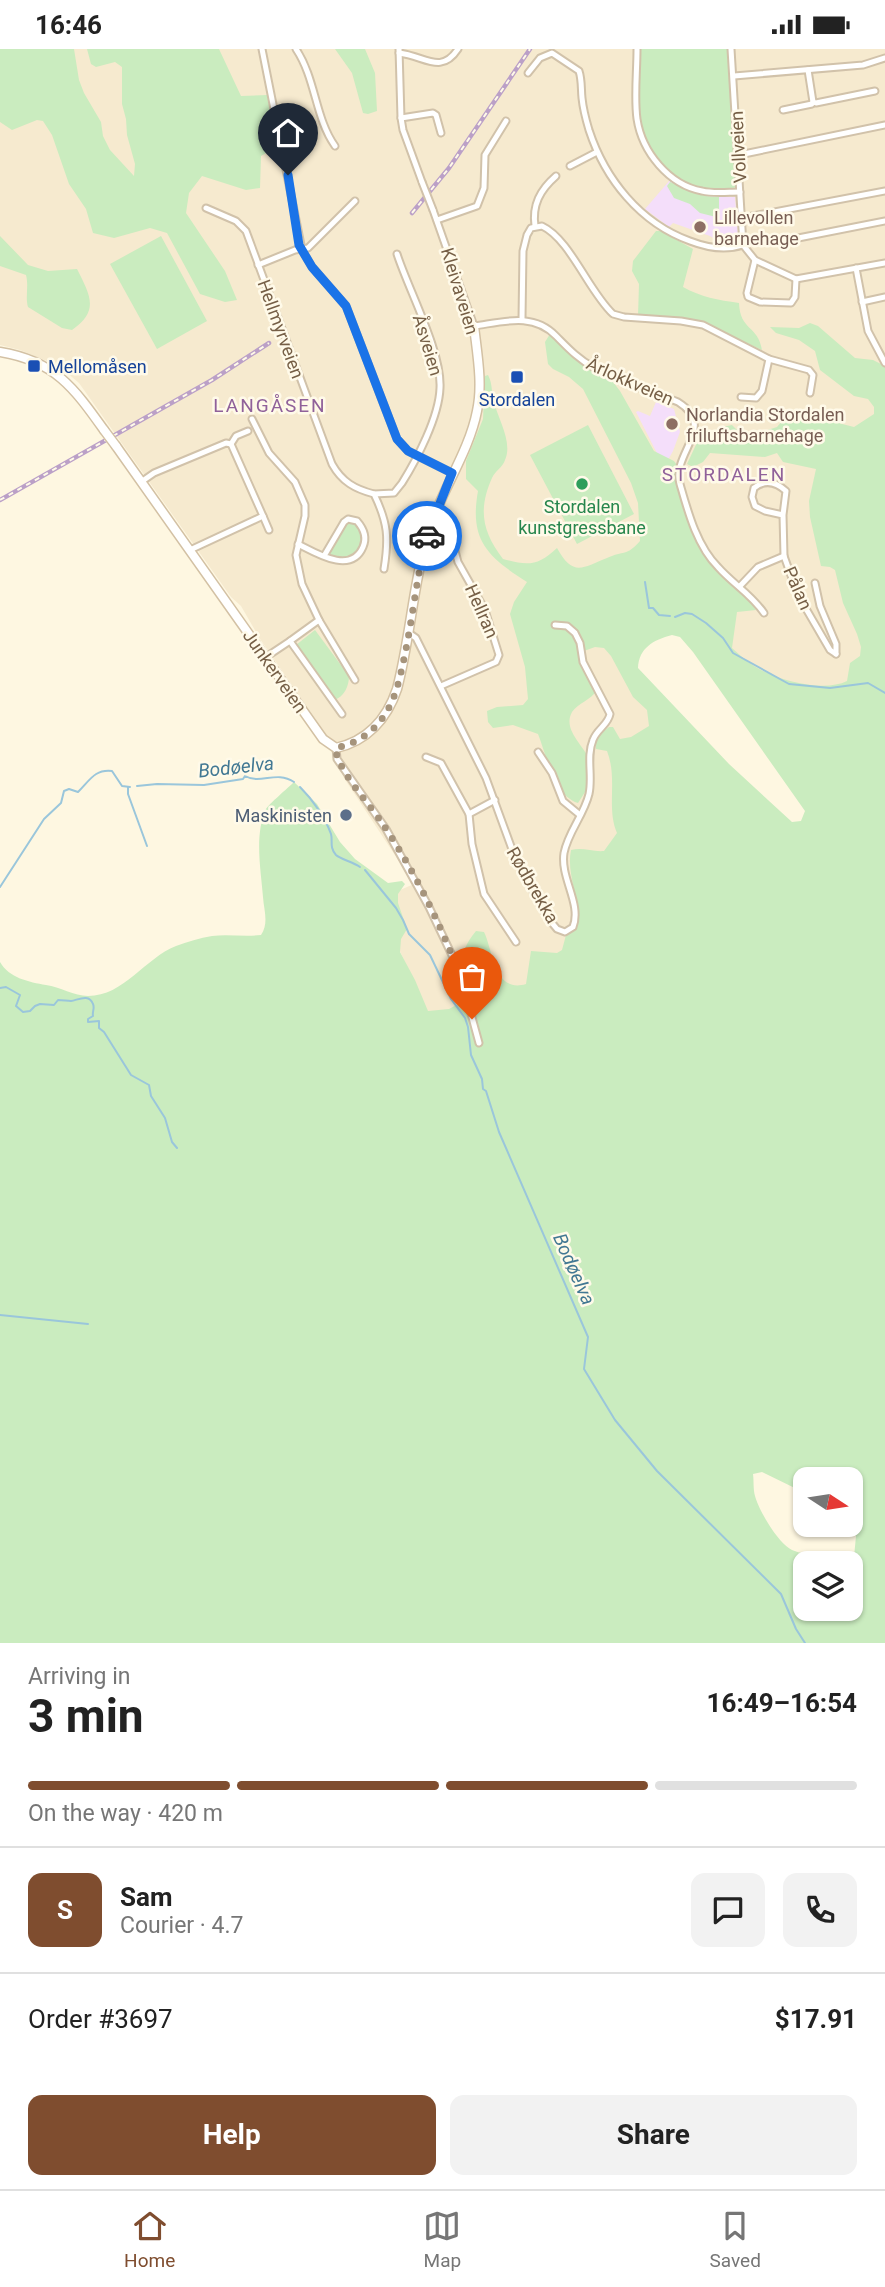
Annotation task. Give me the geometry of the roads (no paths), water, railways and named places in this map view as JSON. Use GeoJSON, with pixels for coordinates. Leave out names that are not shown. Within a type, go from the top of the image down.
{"type":"FeatureCollection","features":[{"type":"Feature","properties":{"kind":"street"},"geometry":{"type":"LineString","coordinates":[[262,49],[302,250],[312,267],[346,306],[390,425],[401,446],[452,473]]}},
{"type":"Feature","properties":{"kind":"street"},"geometry":{"type":"LineString","coordinates":[[296,49],[306,67],[327,132],[335,146]]}},
{"type":"Feature","properties":{"kind":"street"},"geometry":{"type":"LineString","coordinates":[[399,51],[442,63],[450,60],[458,49]]}},
{"type":"Feature","properties":{"kind":"street"},"geometry":{"type":"LineString","coordinates":[[638,49],[637,118],[642,138],[650,153],[667,173],[692,188],[709,192],[740,191]]}},
{"type":"Feature","properties":{"kind":"street","name":"Vollveien"},"geometry":{"type":"LineString","coordinates":[[731,49],[743,245]]}},
{"type":"Feature","properties":{"kind":"street","name":"Kleivaveien"},"geometry":{"type":"LineString","coordinates":[[336,748],[366,735],[386,713],[397,689],[423,550],[437,506],[470,433],[478,408],[479,380],[474,326],[403,130],[399,51]]}},
{"type":"Feature","properties":{"kind":"street"},"geometry":{"type":"LineString","coordinates":[[528,73],[540,58],[552,53],[579,71],[586,118],[597,152],[609,174],[626,197],[657,224],[687,240],[709,247],[729,249],[743,245],[755,260],[796,278],[885,263]]}},
{"type":"Feature","properties":{"kind":"street"},"geometry":{"type":"LineString","coordinates":[[734,76],[863,65],[885,58]]}},
{"type":"Feature","properties":{"kind":"street"},"geometry":{"type":"LineString","coordinates":[[808,70],[813,101]]}},
{"type":"Feature","properties":{"kind":"street"},"geometry":{"type":"LineString","coordinates":[[813,101],[816,103],[875,91]]}},
{"type":"Feature","properties":{"kind":"street"},"geometry":{"type":"LineString","coordinates":[[783,110],[812,104],[813,101]]}},
{"type":"Feature","properties":{"kind":"street"},"geometry":{"type":"LineString","coordinates":[[401,118],[433,113],[441,133]]}},
{"type":"Feature","properties":{"kind":"street"},"geometry":{"type":"LineString","coordinates":[[437,220],[477,207],[484,188],[485,155],[506,121]]}},
{"type":"Feature","properties":{"kind":"street"},"geometry":{"type":"LineString","coordinates":[[738,155],[885,125]]}},
{"type":"Feature","properties":{"kind":"street"},"geometry":{"type":"LineString","coordinates":[[570,166],[597,152]]}},
{"type":"Feature","properties":{"kind":"street"},"geometry":{"type":"LineString","coordinates":[[474,326],[522,319],[523,251],[527,235],[535,226],[536,202],[545,186],[556,176]]}},
{"type":"Feature","properties":{"kind":"street"},"geometry":{"type":"LineString","coordinates":[[742,218],[885,191]]}},
{"type":"Feature","properties":{"kind":"street"},"geometry":{"type":"LineString","coordinates":[[258,265],[295,250],[308,248],[355,201]]}},
{"type":"Feature","properties":{"kind":"street","name":"Hellmyrveien"},"geometry":{"type":"LineString","coordinates":[[206,208],[243,226],[332,464],[348,484],[374,494]]}},
{"type":"Feature","properties":{"kind":"street"},"geometry":{"type":"LineString","coordinates":[[788,240],[885,221]]}},
{"type":"Feature","properties":{"kind":"street"},"geometry":{"type":"LineString","coordinates":[[535,226],[545,227],[554,234],[613,314],[703,325],[769,359],[811,372],[813,375],[810,393]]}},
{"type":"Feature","properties":{"kind":"street","name":"Åsveien"},"geometry":{"type":"LineString","coordinates":[[374,494],[397,491],[436,412],[440,387],[440,374],[433,350],[397,254]]}},
{"type":"Feature","properties":{"kind":"street"},"geometry":{"type":"LineString","coordinates":[[755,260],[747,293],[748,297],[755,301],[791,303],[795,297],[796,278]]}},
{"type":"Feature","properties":{"kind":"street"},"geometry":{"type":"LineString","coordinates":[[856,268],[870,336],[882,350],[885,363]]}},
{"type":"Feature","properties":{"kind":"street"},"geometry":{"type":"LineString","coordinates":[[862,302],[885,297]]}},
{"type":"Feature","properties":{"kind":"street","name":"Årlokkveien"},"geometry":{"type":"LineString","coordinates":[[522,319],[549,329],[590,366],[678,402],[687,409],[695,428],[679,466],[681,487],[702,546],[715,565],[756,601],[764,613]]}},
{"type":"Feature","properties":{"kind":"street","name":"Junkerveien"},"geometry":{"type":"LineString","coordinates":[[0,352],[30,360],[58,374],[79,395],[323,739],[336,748],[337,758],[390,836],[447,944],[459,970],[479,1043]]}},
{"type":"Feature","properties":{"kind":"street"},"geometry":{"type":"LineString","coordinates":[[741,397],[756,398],[762,391],[769,359]]}},
{"type":"Feature","properties":{"kind":"street"},"geometry":{"type":"LineString","coordinates":[[252,419],[268,453],[295,481],[301,492],[305,516],[296,555],[302,584],[318,621],[355,680]]}},
{"type":"Feature","properties":{"kind":"street"},"geometry":{"type":"LineString","coordinates":[[231,444],[236,436],[248,431]]}},
{"type":"Feature","properties":{"kind":"street"},"geometry":{"type":"LineString","coordinates":[[141,482],[158,471],[226,443],[231,444]]}},
{"type":"Feature","properties":{"kind":"street"},"geometry":{"type":"LineString","coordinates":[[231,444],[269,530]]}},
{"type":"Feature","properties":{"kind":"street","name":"Pålan"},"geometry":{"type":"LineString","coordinates":[[783,515],[755,506],[752,497],[754,488],[767,482],[786,491],[783,515],[784,556],[798,595],[824,641],[836,654],[836,644],[820,606],[815,583]]}},
{"type":"Feature","properties":{"kind":"street"},"geometry":{"type":"LineString","coordinates":[[374,494],[388,530],[384,569]]}},
{"type":"Feature","properties":{"kind":"street","name":"Hellran"},"geometry":{"type":"LineString","coordinates":[[437,506],[445,514],[458,562],[485,610],[499,655],[496,662],[441,686]]}},
{"type":"Feature","properties":{"kind":"street"},"geometry":{"type":"LineString","coordinates":[[190,550],[263,516]]}},
{"type":"Feature","properties":{"kind":"street"},"geometry":{"type":"LineString","coordinates":[[298,544],[324,557],[338,561],[348,560],[362,550],[365,534],[357,521],[348,519],[344,522],[324,557]]}},
{"type":"Feature","properties":{"kind":"street"},"geometry":{"type":"LineString","coordinates":[[740,586],[758,567],[784,556]]}},
{"type":"Feature","properties":{"kind":"street"},"geometry":{"type":"LineString","coordinates":[[266,657],[318,621]]}},
{"type":"Feature","properties":{"kind":"street","name":"Rødbrekka"},"geometry":{"type":"LineString","coordinates":[[409,633],[416,638],[441,686],[495,800],[504,833],[516,860],[547,917],[556,929],[565,932],[573,927],[576,918],[563,867],[565,846],[590,786],[590,747],[610,714],[583,661],[578,638],[567,626],[555,625]]}},
{"type":"Feature","properties":{"kind":"street"},"geometry":{"type":"LineString","coordinates":[[290,641],[342,714]]}},
{"type":"Feature","properties":{"kind":"street"},"geometry":{"type":"LineString","coordinates":[[538,752],[552,773],[565,805],[580,815]]}},
{"type":"Feature","properties":{"kind":"street"},"geometry":{"type":"LineString","coordinates":[[426,757],[439,761],[444,766],[468,814],[481,889],[516,942]]}},
{"type":"Feature","properties":{"kind":"street"},"geometry":{"type":"LineString","coordinates":[[468,814],[495,800]]}},
{"type":"Feature","properties":{"kind":"waterway"},"geometry":{"type":"LineString","coordinates":[[645,582],[649,608],[653,608],[659,615],[670,616]]}},
{"type":"Feature","properties":{"kind":"waterway"},"geometry":{"type":"LineString","coordinates":[[675,617],[685,613],[692,614],[723,638],[733,653],[789,684],[830,688],[868,683],[885,693]]}},
{"type":"Feature","properties":{"kind":"waterway","name":"Bodøelva"},"geometry":{"type":"LineString","coordinates":[[0,887],[44,819],[61,803],[64,791],[69,789],[78,792],[93,776],[106,771],[112,771],[122,786],[130,787]]}},
{"type":"Feature","properties":{"kind":"waterway","name":"Bodøelva"},"geometry":{"type":"LineString","coordinates":[[137,786],[204,785],[243,779],[245,776],[257,779],[281,777],[294,782]]}},
{"type":"Feature","properties":{"kind":"waterway"},"geometry":{"type":"LineString","coordinates":[[128,787],[128,794],[147,846]]}},
{"type":"Feature","properties":{"kind":"waterway","name":"Bodøelva"},"geometry":{"type":"LineString","coordinates":[[300,787],[325,821],[336,855],[360,867]]}},
{"type":"Feature","properties":{"kind":"waterway","name":"Bodøelva"},"geometry":{"type":"LineString","coordinates":[[365,870],[396,908],[409,934],[430,955],[451,999],[465,1018],[471,1055],[482,1079],[483,1089],[486,1091],[499,1132],[588,1337],[584,1369],[615,1420],[657,1471],[781,1594],[805,1643]]}},
{"type":"Feature","properties":{"kind":"waterway"},"geometry":{"type":"LineString","coordinates":[[0,988],[6,987],[20,995],[16,1006],[23,1012],[40,1004],[54,1005],[58,1000],[89,999],[94,1005],[93,1016],[88,1022],[99,1021],[99,1028],[131,1075],[149,1085],[151,1096],[165,1118],[172,1142],[177,1148]]}},
{"type":"Feature","properties":{"kind":"waterway"},"geometry":{"type":"LineString","coordinates":[[0,1315],[88,1324]]}},
{"type":"Feature","properties":{"kind":"railway"},"geometry":{"type":"LineString","coordinates":[[412,213],[449,168],[530,49]]}},
{"type":"Feature","properties":{"kind":"railway"},"geometry":{"type":"LineString","coordinates":[[0,500],[212,380],[269,343]]}},
{"type":"Feature","properties":{"kind":"place","name":"Lillevollen barnehage"},"geometry":{"type":"Point","coordinates":[700,227]}},
{"type":"Feature","properties":{"kind":"place","name":"Mellomåsen"},"geometry":{"type":"Point","coordinates":[34,366]}},
{"type":"Feature","properties":{"kind":"place","name":"Stordalen"},"geometry":{"type":"Point","coordinates":[517,377]}},
{"type":"Feature","properties":{"kind":"place","name":"Norlandia Stordalen friluftsbarnehage"},"geometry":{"type":"Point","coordinates":[672,424]}},
{"type":"Feature","properties":{"kind":"place","name":"Stordalen kunstgressbane"},"geometry":{"type":"Point","coordinates":[582,484]}},
{"type":"Feature","properties":{"kind":"place","name":"Maskinisten"},"geometry":{"type":"Point","coordinates":[346,815]}},
{"type":"Feature","properties":{"kind":"district","name":"LANGÅSEN"},"geometry":{"type":"Point","coordinates":[270,405]}},
{"type":"Feature","properties":{"kind":"district","name":"STORDALEN"},"geometry":{"type":"Point","coordinates":[724,474]}}]}
